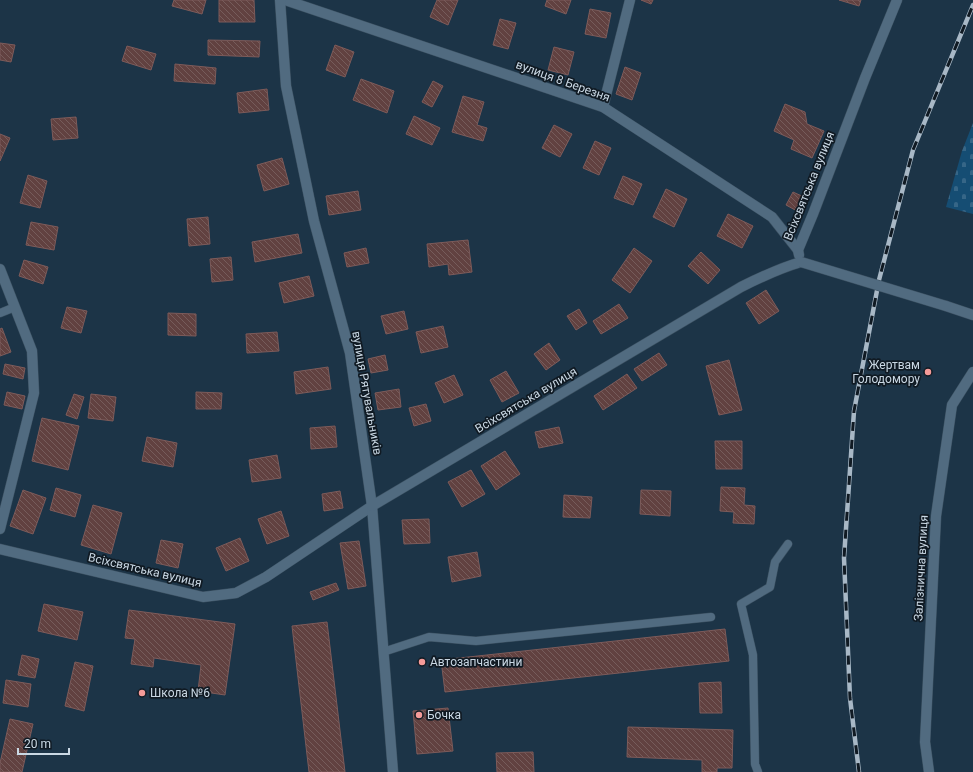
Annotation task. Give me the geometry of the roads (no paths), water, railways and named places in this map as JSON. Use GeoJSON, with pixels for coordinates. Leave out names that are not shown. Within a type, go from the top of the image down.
{"type":"FeatureCollection","features":[{"type":"Feature","properties":{"kind":"street","name":"вулиця Рятувальників"},"geometry":{"type":"LineString","coordinates":[[280,0],[286,86],[314,221],[350,353],[372,506],[393,772]]}},
{"type":"Feature","properties":{"kind":"street","name":"вулиця 8 Березня"},"geometry":{"type":"LineString","coordinates":[[285,0],[603,107],[772,216],[798,250]]}},
{"type":"Feature","properties":{"kind":"street"},"geometry":{"type":"LineString","coordinates":[[603,107],[630,0]]}},
{"type":"Feature","properties":{"kind":"street","name":"Всіхсвятська вулиця"},"geometry":{"type":"LineString","coordinates":[[0,549],[203,597],[236,593],[266,577],[372,506],[741,287],[779,269],[801,262],[798,250],[897,0]]}},
{"type":"Feature","properties":{"kind":"street"},"geometry":{"type":"LineString","coordinates":[[801,262],[973,315]]}},
{"type":"Feature","properties":{"kind":"street"},"geometry":{"type":"LineString","coordinates":[[0,269],[32,351],[34,393],[0,529]]}},
{"type":"Feature","properties":{"kind":"street","name":"Залізнична вулиця"},"geometry":{"type":"LineString","coordinates":[[929,772],[925,742],[936,516],[952,405],[973,372]]}},
{"type":"Feature","properties":{"kind":"lane"},"geometry":{"type":"LineString","coordinates":[[0,313],[15,307]]}},
{"type":"Feature","properties":{"kind":"lane"},"geometry":{"type":"LineString","coordinates":[[758,772],[755,764],[753,654],[741,604],[770,587],[775,562],[788,544]]}},
{"type":"Feature","properties":{"kind":"lane"},"geometry":{"type":"LineString","coordinates":[[384,652],[429,637],[476,641],[711,617]]}},
{"type":"Feature","properties":{"kind":"railway"},"geometry":{"type":"LineString","coordinates":[[859,772],[850,698],[844,558],[854,411],[879,280],[913,150],[973,5]]}},
{"type":"Feature","properties":{"kind":"place","name":"Жертвам Голодомору"},"geometry":{"type":"Point","coordinates":[928,372]}},
{"type":"Feature","properties":{"kind":"place","name":"Автозапчастини"},"geometry":{"type":"Point","coordinates":[422,662]}},
{"type":"Feature","properties":{"kind":"place","name":"Школа №6"},"geometry":{"type":"Point","coordinates":[142,693]}},
{"type":"Feature","properties":{"kind":"place","name":"Бочка"},"geometry":{"type":"Point","coordinates":[419,715]}}]}
